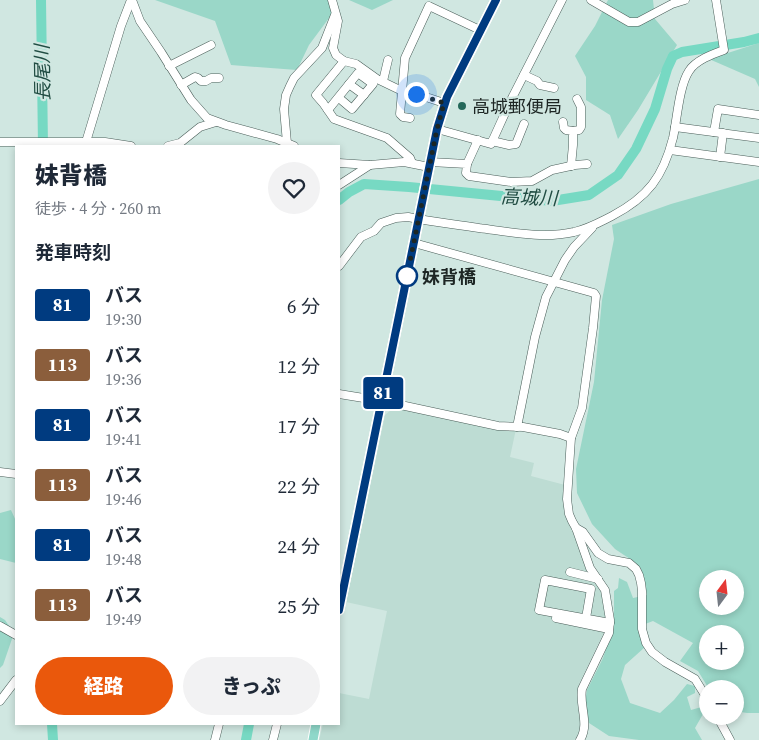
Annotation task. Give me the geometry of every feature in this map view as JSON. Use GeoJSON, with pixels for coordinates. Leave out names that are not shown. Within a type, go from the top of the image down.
{"type":"FeatureCollection","features":[{"type":"Feature","properties":{"kind":"main road"},"geometry":{"type":"LineString","coordinates":[[340,605],[437,129],[444,103],[496,0]]}},
{"type":"Feature","properties":{"kind":"main road"},"geometry":{"type":"LineString","coordinates":[[313,740],[316,725]]}},
{"type":"Feature","properties":{"kind":"street"},"geometry":{"type":"LineString","coordinates":[[132,0],[140,21],[199,111],[207,118],[216,122],[291,144],[284,109],[288,91],[294,78],[322,48],[336,13]]}},
{"type":"Feature","properties":{"kind":"street"},"geometry":{"type":"LineString","coordinates":[[86,144],[121,26],[132,0]]}},
{"type":"Feature","properties":{"kind":"street"},"geometry":{"type":"LineString","coordinates":[[332,0],[338,21],[333,48],[336,55],[356,64],[402,91],[444,103]]}},
{"type":"Feature","properties":{"kind":"street"},"geometry":{"type":"LineString","coordinates":[[437,129],[491,144],[562,0]]}},
{"type":"Feature","properties":{"kind":"street"},"geometry":{"type":"LineString","coordinates":[[591,0],[629,22],[638,22],[672,4],[685,0]]}},
{"type":"Feature","properties":{"kind":"street"},"geometry":{"type":"LineString","coordinates":[[340,265],[362,237],[374,231],[381,223],[402,218],[408,217],[521,234],[550,235],[573,232],[593,226],[620,212],[649,190],[657,180],[666,162],[683,85],[689,71],[704,59],[724,50],[716,0]]}},
{"type":"Feature","properties":{"kind":"street"},"geometry":{"type":"LineString","coordinates":[[410,118],[402,117],[400,114],[405,58],[429,6],[480,30]]}},
{"type":"Feature","properties":{"kind":"street"},"geometry":{"type":"LineString","coordinates":[[169,66],[211,45]]}},
{"type":"Feature","properties":{"kind":"street"},"geometry":{"type":"LineString","coordinates":[[344,60],[316,96],[334,119],[388,138],[410,158],[412,163]]}},
{"type":"Feature","properties":{"kind":"street"},"geometry":{"type":"LineString","coordinates":[[383,81],[388,60]]}},
{"type":"Feature","properties":{"kind":"street"},"geometry":{"type":"LineString","coordinates":[[328,110],[358,73],[373,84],[352,109],[339,98]]}},
{"type":"Feature","properties":{"kind":"street"},"geometry":{"type":"LineString","coordinates":[[524,75],[538,82],[540,86],[554,88]]}},
{"type":"Feature","properties":{"kind":"street"},"geometry":{"type":"LineString","coordinates":[[181,85],[195,77],[201,81],[219,78]]}},
{"type":"Feature","properties":{"kind":"street"},"geometry":{"type":"LineString","coordinates":[[349,84],[364,95]]}},
{"type":"Feature","properties":{"kind":"street"},"geometry":{"type":"LineString","coordinates":[[563,122],[566,130],[579,130],[581,127],[580,100]]}},
{"type":"Feature","properties":{"kind":"street"},"geometry":{"type":"LineString","coordinates":[[714,132],[718,109],[759,115]]}},
{"type":"Feature","properties":{"kind":"street"},"geometry":{"type":"LineString","coordinates":[[172,145],[180,143],[200,127],[216,122]]}},
{"type":"Feature","properties":{"kind":"street"},"geometry":{"type":"LineString","coordinates":[[492,141],[509,145],[516,144],[524,124]]}},
{"type":"Feature","properties":{"kind":"street"},"geometry":{"type":"LineString","coordinates":[[675,127],[759,138]]}},
{"type":"Feature","properties":{"kind":"street"},"geometry":{"type":"LineString","coordinates":[[571,166],[573,131]]}},
{"type":"Feature","properties":{"kind":"street"},"geometry":{"type":"LineString","coordinates":[[720,157],[723,133]]}},
{"type":"Feature","properties":{"kind":"street"},"geometry":{"type":"LineString","coordinates":[[478,140],[468,164],[466,173],[469,176],[511,182],[532,181],[552,170],[587,164]]}},
{"type":"Feature","properties":{"kind":"street"},"geometry":{"type":"LineString","coordinates":[[0,142],[86,144],[105,142],[124,145]]}},
{"type":"Feature","properties":{"kind":"street"},"geometry":{"type":"LineString","coordinates":[[670,150],[759,162]]}},
{"type":"Feature","properties":{"kind":"street"},"geometry":{"type":"LineString","coordinates":[[340,163],[370,165],[404,162],[429,168],[468,164]]}},
{"type":"Feature","properties":{"kind":"street"},"geometry":{"type":"LineString","coordinates":[[340,184],[370,165]]}},
{"type":"Feature","properties":{"kind":"street"},"geometry":{"type":"LineString","coordinates":[[517,426],[535,336],[546,297],[565,260],[593,226]]}},
{"type":"Feature","properties":{"kind":"street"},"geometry":{"type":"LineString","coordinates":[[414,243],[594,293],[596,296],[582,408],[571,438],[567,499],[572,521],[590,568],[605,590],[610,626],[609,633],[582,689],[581,699],[585,728],[580,740]]}},
{"type":"Feature","properties":{"kind":"street"},"geometry":{"type":"LineString","coordinates":[[340,394],[382,401],[498,426],[517,426],[560,434],[571,438]]}},
{"type":"Feature","properties":{"kind":"street"},"geometry":{"type":"LineString","coordinates":[[0,472],[15,474]]}},
{"type":"Feature","properties":{"kind":"street"},"geometry":{"type":"LineString","coordinates":[[576,528],[583,532],[598,553],[608,559],[629,563],[636,569],[641,583],[642,629],[646,643],[652,652],[664,662],[695,679],[699,685]]}},
{"type":"Feature","properties":{"kind":"street"},"geometry":{"type":"LineString","coordinates":[[570,572],[598,579]]}},
{"type":"Feature","properties":{"kind":"street"},"geometry":{"type":"LineString","coordinates":[[586,618],[591,589],[546,580],[539,610],[586,618],[610,626]]}},
{"type":"Feature","properties":{"kind":"street"},"geometry":{"type":"LineString","coordinates":[[556,618],[610,626]]}},
{"type":"Feature","properties":{"kind":"street"},"geometry":{"type":"LineString","coordinates":[[0,626],[15,634]]}},
{"type":"Feature","properties":{"kind":"street"},"geometry":{"type":"LineString","coordinates":[[0,702],[15,681]]}},
{"type":"Feature","properties":{"kind":"street"},"geometry":{"type":"LineString","coordinates":[[215,740],[219,725]]}},
{"type":"Feature","properties":{"kind":"street"},"geometry":{"type":"LineString","coordinates":[[273,740],[277,725]]}},
{"type":"Feature","properties":{"kind":"street"},"geometry":{"type":"LineString","coordinates":[[721,725],[730,740]]}},
{"type":"Feature","properties":{"kind":"shaded area"},"geometry":{"type":"Polygon","coordinates":[[[393,408],[503,429],[516,429],[510,457],[534,463],[531,476],[565,485],[563,500],[565,513],[589,572],[601,588],[606,615],[604,632],[579,684],[577,701],[581,727],[578,737],[574,740],[319,740],[323,725],[340,725],[340,693],[369,699],[387,611],[346,602],[385,415],[393,408]]]}},
{"type":"Feature","properties":{"kind":"green space"},"geometry":{"type":"Polygon","coordinates":[[[155,0],[329,0],[332,14],[309,45],[297,70],[231,65],[215,21],[155,0]]]}},
{"type":"Feature","properties":{"kind":"green space"},"geometry":{"type":"Polygon","coordinates":[[[349,0],[393,0],[372,10],[349,0]]]}},
{"type":"Feature","properties":{"kind":"green space"},"geometry":{"type":"Polygon","coordinates":[[[608,0],[653,0],[655,19],[677,45],[638,110],[618,139],[610,115],[586,100],[586,77],[575,56],[595,26],[608,0]]]}},
{"type":"Feature","properties":{"kind":"green space"},"geometry":{"type":"Polygon","coordinates":[[[759,43],[759,87],[755,79],[709,59],[759,43]]]}},
{"type":"Feature","properties":{"kind":"green space"},"geometry":{"type":"Polygon","coordinates":[[[759,179],[759,713],[744,712],[744,680],[704,680],[698,671],[680,661],[693,643],[653,621],[640,626],[645,647],[625,665],[621,679],[630,703],[660,713],[687,684],[695,686],[695,693],[687,697],[691,710],[699,708],[699,721],[695,728],[702,740],[639,740],[609,736],[589,723],[585,702],[587,690],[603,658],[614,625],[614,591],[618,588],[619,578],[627,582],[633,598],[647,595],[643,575],[636,563],[615,549],[592,524],[577,493],[576,469],[594,382],[602,300],[614,239],[612,225],[671,204],[759,179]]]}},
{"type":"Feature","properties":{"kind":"green space"},"geometry":{"type":"Polygon","coordinates":[[[11,510],[15,519],[15,563],[0,559],[0,513],[11,510]]]}},
{"type":"Feature","properties":{"kind":"green space"},"geometry":{"type":"Polygon","coordinates":[[[0,617],[5,620],[14,633],[3,665],[0,668],[0,617]]]}},
{"type":"Feature","properties":{"kind":"waterway","name":"長尾川"},"geometry":{"type":"LineString","coordinates":[[41,0],[43,145]]}},
{"type":"Feature","properties":{"kind":"waterway","name":"高城川"},"geometry":{"type":"LineString","coordinates":[[340,199],[364,184],[552,201],[589,195],[618,175],[636,149],[655,109],[667,69],[673,56],[682,52],[759,38]]}},
{"type":"Feature","properties":{"kind":"waterway","name":"長尾川"},"geometry":{"type":"LineString","coordinates":[[52,725],[53,740]]}},
{"type":"Feature","properties":{"kind":"waterway","name":"高城川"},"geometry":{"type":"LineString","coordinates":[[246,740],[249,725]]}},
{"type":"Feature","properties":{"kind":"bus line","name":"81"},"geometry":{"type":"LineString","coordinates":[[340,605],[437,129],[444,103],[496,0]]}},
{"type":"Feature","properties":{"kind":"place","name":"高城郵便局"},"geometry":{"type":"Point","coordinates":[462,106]}},
{"type":"Feature","properties":{"kind":"place","name":"妹背橋"},"geometry":{"type":"Point","coordinates":[407,276]}},
{"type":"Feature","properties":{"kind":"route"},"geometry":{"type":"LineString","coordinates":[[407,276],[444,103],[416,94]]}}]}
